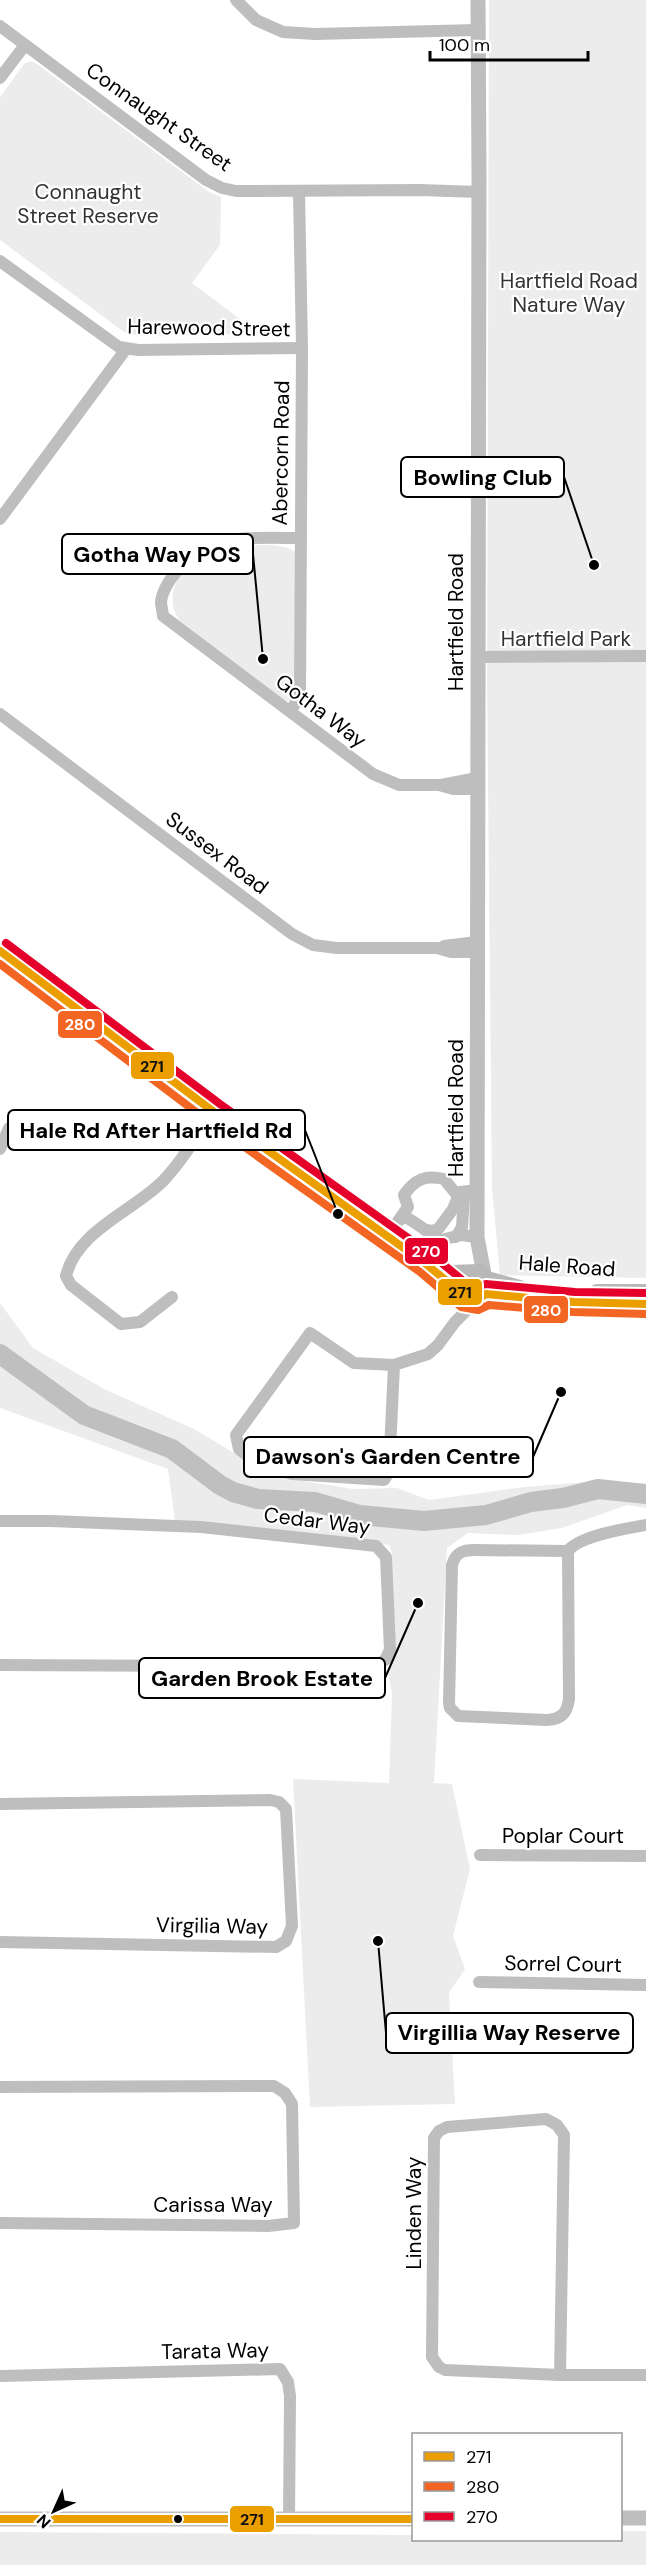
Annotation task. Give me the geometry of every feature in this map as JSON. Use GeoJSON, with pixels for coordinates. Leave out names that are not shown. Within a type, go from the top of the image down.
{"type":"FeatureCollection","features":[{"type":"Feature","properties":{"kind":"main road","name":"Hale Road"},"geometry":{"type":"LineString","coordinates":[[0,951],[214,1112],[426,1264],[445,1283],[575,1293],[646,1292]]}},
{"type":"Feature","properties":{"kind":"main road","name":"Hale Road"},"geometry":{"type":"LineString","coordinates":[[473,1285],[574,1302],[646,1304]]}},
{"type":"Feature","properties":{"kind":"street"},"geometry":{"type":"LineString","coordinates":[[237,0],[256,20],[283,32],[315,34],[477,30]]}},
{"type":"Feature","properties":{"kind":"street","name":"Hartfield Road"},"geometry":{"type":"LineString","coordinates":[[473,1285],[477,1241],[466,1194],[477,947],[478,0]]}},
{"type":"Feature","properties":{"kind":"street","name":"Connaught Street"},"geometry":{"type":"LineString","coordinates":[[0,26],[214,184],[236,191],[299,192],[479,188]]}},
{"type":"Feature","properties":{"kind":"street"},"geometry":{"type":"LineString","coordinates":[[0,78],[25,45]]}},
{"type":"Feature","properties":{"kind":"street","name":"Abercorn Road"},"geometry":{"type":"LineString","coordinates":[[290,711],[300,696],[302,348],[299,192]]}},
{"type":"Feature","properties":{"kind":"street","name":"Harewood Street"},"geometry":{"type":"LineString","coordinates":[[0,261],[109,342],[126,350],[302,348]]}},
{"type":"Feature","properties":{"kind":"street"},"geometry":{"type":"LineString","coordinates":[[0,519],[126,350]]}},
{"type":"Feature","properties":{"kind":"street","name":"Gotha Way"},"geometry":{"type":"LineString","coordinates":[[300,538],[250,539],[209,544],[170,578],[161,602],[163,616],[373,774],[399,785],[440,785],[450,782],[477,784]]}},
{"type":"Feature","properties":{"kind":"street"},"geometry":{"type":"LineString","coordinates":[[477,657],[646,656]]}},
{"type":"Feature","properties":{"kind":"street","name":"Sussex Road"},"geometry":{"type":"LineString","coordinates":[[0,714],[292,934],[312,945],[337,948],[437,948],[449,944],[477,947]]}},
{"type":"Feature","properties":{"kind":"street"},"geometry":{"type":"LineString","coordinates":[[172,1297],[140,1322],[121,1324],[71,1285],[66,1276],[70,1262],[106,1223],[164,1180],[214,1112]]}},
{"type":"Feature","properties":{"kind":"street"},"geometry":{"type":"LineString","coordinates":[[0,1149],[9,1128]]}},
{"type":"Feature","properties":{"kind":"street"},"geometry":{"type":"LineString","coordinates":[[387,1238],[408,1207],[404,1195],[419,1179],[444,1179],[466,1194]]}},
{"type":"Feature","properties":{"kind":"street"},"geometry":{"type":"LineString","coordinates":[[425,1230],[433,1231],[439,1228],[457,1202],[466,1194]]}},
{"type":"Feature","properties":{"kind":"street"},"geometry":{"type":"LineString","coordinates":[[456,1237],[462,1227],[466,1194]]}},
{"type":"Feature","properties":{"kind":"street"},"geometry":{"type":"LineString","coordinates":[[399,1220],[410,1219],[441,1240],[467,1235],[477,1241]]}},
{"type":"Feature","properties":{"kind":"street"},"geometry":{"type":"LineString","coordinates":[[394,1365],[389,1472],[384,1480],[292,1474],[253,1460],[238,1449],[237,1435],[310,1333],[354,1363],[394,1365],[428,1354],[438,1345],[455,1322],[473,1285]]}},
{"type":"Feature","properties":{"kind":"street","name":"Cedar Way"},"geometry":{"type":"LineString","coordinates":[[0,1521],[201,1527],[376,1546],[386,1557],[390,1650],[385,1660],[374,1667],[0,1665]]}},
{"type":"Feature","properties":{"kind":"street"},"geometry":{"type":"LineString","coordinates":[[568,1551],[464,1550],[454,1558],[449,1702],[450,1708],[458,1716],[547,1720],[558,1719],[564,1714],[569,1699],[568,1551],[572,1546],[591,1538],[646,1525]]}},
{"type":"Feature","properties":{"kind":"street","name":"Virgilia Way"},"geometry":{"type":"LineString","coordinates":[[0,1804],[270,1800],[279,1802],[286,1809],[292,1926],[286,1941],[276,1947],[0,1942]]}},
{"type":"Feature","properties":{"kind":"street","name":"Poplar Court"},"geometry":{"type":"LineString","coordinates":[[480,1855],[646,1856]]}},
{"type":"Feature","properties":{"kind":"street","name":"Sorrel Court"},"geometry":{"type":"LineString","coordinates":[[479,1982],[646,1985]]}},
{"type":"Feature","properties":{"kind":"street","name":"Carissa Way"},"geometry":{"type":"LineString","coordinates":[[0,2087],[274,2085],[285,2093],[292,2104],[294,2223],[268,2226],[0,2223]]}},
{"type":"Feature","properties":{"kind":"street","name":"Linden Way"},"geometry":{"type":"LineString","coordinates":[[560,2374],[564,2135],[556,2125],[546,2119],[447,2127],[439,2131],[434,2138],[433,2360],[445,2370],[560,2374],[646,2375]]}},
{"type":"Feature","properties":{"kind":"street","name":"Tarata Way"},"geometry":{"type":"LineString","coordinates":[[0,2376],[280,2369],[288,2382],[290,2396],[289,2518]]}},
{"type":"Feature","properties":{"kind":"street"},"geometry":{"type":"LineString","coordinates":[[0,2518],[412,2518]]}},
{"type":"Feature","properties":{"kind":"street"},"geometry":{"type":"LineString","coordinates":[[622,2518],[646,2518]]}},
{"type":"Feature","properties":{"kind":"green space","name":"Hartfield Park"},"geometry":{"type":"Polygon","coordinates":[[[489,0],[646,0],[646,1278],[500,1275],[492,1188],[487,684],[489,0]]]}},
{"type":"Feature","properties":{"kind":"green space","name":"Connaught Street Reserve"},"geometry":{"type":"Polygon","coordinates":[[[30,61],[209,192],[221,197],[220,245],[192,283],[260,334],[139,336],[124,332],[0,240],[0,97],[24,64],[30,61]]]}},
{"type":"Feature","properties":{"kind":"green space"},"geometry":{"type":"Polygon","coordinates":[[[232,546],[285,547],[297,554],[297,696],[291,702],[283,699],[181,622],[175,613],[173,594],[175,585],[186,569],[205,554],[232,546]]]}},
{"type":"Feature","properties":{"kind":"green space"},"geometry":{"type":"Polygon","coordinates":[[[0,1303],[33,1348],[104,1389],[194,1429],[273,1476],[353,1489],[397,1488],[429,1500],[524,1487],[601,1481],[646,1487],[646,1508],[627,1505],[562,1528],[518,1535],[468,1533],[447,1548],[434,1783],[452,1784],[470,1869],[453,1936],[465,1969],[449,1993],[455,2104],[310,2107],[293,1779],[389,1783],[392,1694],[388,1671],[393,1652],[392,1553],[389,1545],[175,1521],[168,1469],[0,1408],[0,1303]]]}},
{"type":"Feature","properties":{"kind":"green space"},"geometry":{"type":"Polygon","coordinates":[[[622,2531],[646,2531],[646,2565],[0,2565],[0,2532],[412,2535],[412,2541],[622,2541],[622,2531]]]}},
{"type":"Feature","properties":{"kind":"waterway"},"geometry":{"type":"LineString","coordinates":[[0,1354],[84,1415],[172,1449],[220,1485],[233,1492],[258,1499],[315,1502],[360,1515],[424,1521],[486,1515],[531,1502],[563,1498],[598,1489],[646,1494]]}},
{"type":"Feature","properties":{"kind":"transit line","name":"270"},"geometry":{"type":"LineString","coordinates":[[6,943],[220,1104],[432,1255],[472,1288],[486,1284],[575,1292],[646,1293]]}},
{"type":"Feature","properties":{"kind":"transit line","name":"271"},"geometry":{"type":"LineString","coordinates":[[0,951],[214,1112],[426,1264],[467,1298],[477,1300],[486,1294],[574,1302],[646,1304]]}},
{"type":"Feature","properties":{"kind":"transit line","name":"280"},"geometry":{"type":"LineString","coordinates":[[0,964],[208,1121],[420,1272],[461,1307],[478,1310],[489,1305],[573,1312],[646,1314]]}},
{"type":"Feature","properties":{"kind":"transit line","name":"271"},"geometry":{"type":"LineString","coordinates":[[0,2519],[412,2519]]}},
{"type":"Feature","properties":{"kind":"place","name":"Bowling Club"},"geometry":{"type":"Point","coordinates":[594,565]}},
{"type":"Feature","properties":{"kind":"place","name":"Gotha Way POS"},"geometry":{"type":"Point","coordinates":[263,659]}},
{"type":"Feature","properties":{"kind":"place","name":"Hale Rd After Hartfield Rd"},"geometry":{"type":"Point","coordinates":[338,1214]}},
{"type":"Feature","properties":{"kind":"place","name":"Dawson's Garden Centre"},"geometry":{"type":"Point","coordinates":[561,1392]}},
{"type":"Feature","properties":{"kind":"place","name":"Garden Brook Estate"},"geometry":{"type":"Point","coordinates":[418,1603]}},
{"type":"Feature","properties":{"kind":"place","name":"Virgillia Way Reserve"},"geometry":{"type":"Point","coordinates":[378,1941]}},
{"type":"Feature","properties":{"kind":"park label","name":"Hartfield Road Nature Way"},"geometry":{"type":"Point","coordinates":[569,293]}}]}
